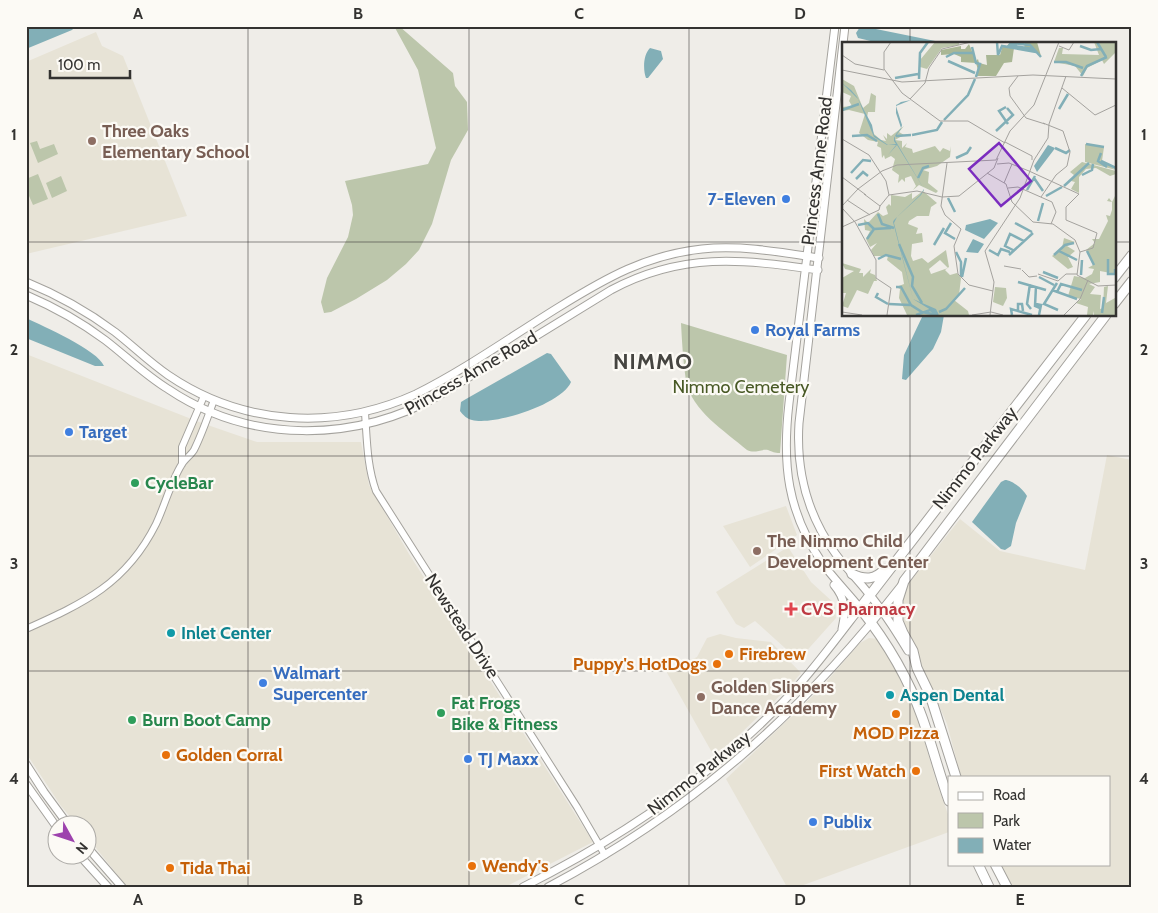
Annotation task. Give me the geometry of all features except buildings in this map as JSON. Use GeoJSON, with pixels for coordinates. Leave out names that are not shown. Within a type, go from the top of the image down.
{"type":"FeatureCollection","features":[{"type":"Feature","properties":{"kind":"highway"},"geometry":{"type":"LineString","coordinates":[[1116,275],[1132,255]]}},
{"type":"Feature","properties":{"kind":"highway"},"geometry":{"type":"LineString","coordinates":[[1116,301],[1132,281]]}},
{"type":"Feature","properties":{"kind":"highway","name":"Nimmo Parkway"},"geometry":{"type":"LineString","coordinates":[[860,608],[1085,316]]}},
{"type":"Feature","properties":{"kind":"highway","name":"Nimmo Parkway"},"geometry":{"type":"LineString","coordinates":[[904,581],[1105,316]]}},
{"type":"Feature","properties":{"kind":"highway"},"geometry":{"type":"LineString","coordinates":[[852,574],[865,578],[879,575],[912,533],[930,516]]}},
{"type":"Feature","properties":{"kind":"highway"},"geometry":{"type":"LineString","coordinates":[[904,581],[898,600],[897,613],[901,629],[914,651],[917,668],[930,695],[956,776]]}},
{"type":"Feature","properties":{"kind":"highway"},"geometry":{"type":"LineString","coordinates":[[860,608],[892,654],[911,690],[947,788]]}},
{"type":"Feature","properties":{"kind":"highway"},"geometry":{"type":"LineString","coordinates":[[979,866],[990,887]]}},
{"type":"Feature","properties":{"kind":"highway"},"geometry":{"type":"LineString","coordinates":[[996,866],[1007,887]]}},
{"type":"Feature","properties":{"kind":"main road","name":"Princess Anne Road"},"geometry":{"type":"LineString","coordinates":[[806,256],[835,26]]}},
{"type":"Feature","properties":{"kind":"main road","name":"Princess Anne Road"},"geometry":{"type":"LineString","coordinates":[[843,42],[845,26]]}},
{"type":"Feature","properties":{"kind":"main road","name":"Princess Anne Road"},"geometry":{"type":"LineString","coordinates":[[26,282],[65,300],[90,315],[169,376],[214,400],[246,411],[285,418],[323,419],[365,412],[398,402],[425,390],[598,283],[643,262],[681,252],[711,248],[750,249],[819,258],[842,53]]}},
{"type":"Feature","properties":{"kind":"main road"},"geometry":{"type":"LineString","coordinates":[[806,256],[787,422],[785,462],[793,502],[809,540],[828,570],[860,608]]}},
{"type":"Feature","properties":{"kind":"main road"},"geometry":{"type":"LineString","coordinates":[[819,258],[799,423],[799,462],[806,498],[818,526],[834,553],[870,595],[897,632],[917,668]]}},
{"type":"Feature","properties":{"kind":"main road","name":"Princess Anne Road"},"geometry":{"type":"LineString","coordinates":[[26,296],[63,313],[88,328],[163,386],[209,412],[252,425],[290,431],[329,431],[366,425],[405,412],[432,400],[601,295],[646,274],[677,265],[712,260],[738,260],[818,270]]}},
{"type":"Feature","properties":{"kind":"main road"},"geometry":{"type":"LineString","coordinates":[[809,540],[814,558],[842,596],[845,611],[841,632]]}},
{"type":"Feature","properties":{"kind":"main road","name":"Nimmo Parkway"},"geometry":{"type":"LineString","coordinates":[[548,887],[605,855],[672,811],[737,760],[812,690],[904,581]]}},
{"type":"Feature","properties":{"kind":"main road","name":"Nimmo Parkway"},"geometry":{"type":"LineString","coordinates":[[523,887],[600,845],[670,798],[750,734],[799,685],[860,608]]}},
{"type":"Feature","properties":{"kind":"main road"},"geometry":{"type":"LineString","coordinates":[[26,764],[62,816]]}},
{"type":"Feature","properties":{"kind":"main road"},"geometry":{"type":"LineString","coordinates":[[26,784],[48,816]]}},
{"type":"Feature","properties":{"kind":"main road"},"geometry":{"type":"LineString","coordinates":[[98,859],[122,887]]}},
{"type":"Feature","properties":{"kind":"main road"},"geometry":{"type":"LineString","coordinates":[[89,866],[108,887]]}},
{"type":"Feature","properties":{"kind":"street"},"geometry":{"type":"LineString","coordinates":[[182,464],[182,447],[204,396]]}},
{"type":"Feature","properties":{"kind":"street"},"geometry":{"type":"LineString","coordinates":[[26,629],[76,607],[91,598],[128,566],[146,542],[156,524],[182,464],[193,452],[214,400]]}},
{"type":"Feature","properties":{"kind":"street","name":"Newstead Drive"},"geometry":{"type":"LineString","coordinates":[[365,412],[369,469],[376,492],[605,855]]}},
{"type":"Feature","properties":{"kind":"shaded area","name":"Three Oaks Elementary School"},"geometry":{"type":"Polygon","coordinates":[[[96,32],[102,46],[123,56],[187,216],[26,254],[26,62],[96,32]]]}},
{"type":"Feature","properties":{"kind":"shaded area"},"geometry":{"type":"Polygon","coordinates":[[[26,354],[199,422],[257,442],[361,442],[369,485],[409,554],[593,842],[505,887],[127,887],[98,851],[98,816],[69,816],[26,753],[26,354]]]}},
{"type":"Feature","properties":{"kind":"shaded area"},"geometry":{"type":"Polygon","coordinates":[[[1107,455],[1132,460],[1132,887],[1013,887],[1001,866],[1110,866],[1110,776],[961,776],[947,724],[904,624],[901,606],[906,587],[960,519],[1000,551],[1085,570],[1107,455]]]}},
{"type":"Feature","properties":{"kind":"shaded area","name":"The Nimmo Child Development Center"},"geometry":{"type":"Polygon","coordinates":[[[786,506],[797,535],[750,567],[723,526],[786,506]]]}},
{"type":"Feature","properties":{"kind":"shaded area"},"geometry":{"type":"Polygon","coordinates":[[[788,547],[811,582],[835,604],[836,618],[802,656],[785,648],[755,621],[744,628],[736,624],[716,592],[788,547]]]}},
{"type":"Feature","properties":{"kind":"shaded area"},"geometry":{"type":"Polygon","coordinates":[[[720,634],[771,642],[801,673],[739,735],[714,756],[666,671],[697,657],[707,638],[720,634]]]}},
{"type":"Feature","properties":{"kind":"shaded area"},"geometry":{"type":"Polygon","coordinates":[[[869,638],[878,639],[897,670],[916,712],[936,781],[948,814],[948,832],[798,887],[787,887],[726,779],[820,689],[860,643],[869,638]]]}},
{"type":"Feature","properties":{"kind":"green space"},"geometry":{"type":"Polygon","coordinates":[[[394,26],[399,26],[453,73],[455,86],[467,102],[468,130],[451,160],[432,224],[419,250],[387,280],[356,299],[331,312],[324,313],[321,302],[327,278],[348,237],[353,215],[345,181],[428,164],[436,148],[418,70],[394,26]]]}},
{"type":"Feature","properties":{"kind":"green space"},"geometry":{"type":"Polygon","coordinates":[[[37,141],[40,149],[54,144],[58,154],[38,163],[30,143],[37,141]]]}},
{"type":"Feature","properties":{"kind":"green space"},"geometry":{"type":"Polygon","coordinates":[[[38,174],[48,199],[33,205],[26,189],[26,179],[38,174]]]}},
{"type":"Feature","properties":{"kind":"green space"},"geometry":{"type":"Polygon","coordinates":[[[61,176],[67,191],[52,198],[46,183],[61,176]]]}},
{"type":"Feature","properties":{"kind":"green space","name":"Nimmo Cemetery"},"geometry":{"type":"Polygon","coordinates":[[[681,323],[787,355],[780,453],[768,450],[753,452],[747,450],[710,420],[695,402],[689,392],[686,381],[681,323]]]}},
{"type":"Feature","properties":{"kind":"water"},"geometry":{"type":"Polygon","coordinates":[[[31,26],[76,26],[72,30],[26,49],[26,28],[31,26]]]}},
{"type":"Feature","properties":{"kind":"water"},"geometry":{"type":"Polygon","coordinates":[[[860,27],[871,28],[940,42],[875,42],[858,38],[856,33],[860,27]]]}},
{"type":"Feature","properties":{"kind":"water"},"geometry":{"type":"Polygon","coordinates":[[[650,48],[661,51],[663,59],[646,78],[644,63],[650,48]]]}},
{"type":"Feature","properties":{"kind":"water"},"geometry":{"type":"Polygon","coordinates":[[[923,316],[944,316],[941,332],[933,349],[906,380],[902,379],[904,355],[923,316]]]}},
{"type":"Feature","properties":{"kind":"water"},"geometry":{"type":"Polygon","coordinates":[[[26,318],[57,332],[81,346],[92,353],[104,366],[95,366],[26,338],[26,318]]]}},
{"type":"Feature","properties":{"kind":"water"},"geometry":{"type":"Polygon","coordinates":[[[547,353],[551,354],[571,382],[555,398],[526,412],[495,420],[468,419],[460,411],[461,402],[547,353]]]}},
{"type":"Feature","properties":{"kind":"water"},"geometry":{"type":"Polygon","coordinates":[[[1005,480],[1017,485],[1027,496],[1016,523],[1011,546],[1005,550],[1001,549],[972,522],[1001,482],[1005,480]]]}},
{"type":"Feature","properties":{"kind":"place","name":"Three Oaks Elementary School"},"geometry":{"type":"Point","coordinates":[92,141]}},
{"type":"Feature","properties":{"kind":"place","name":"7-Eleven"},"geometry":{"type":"Point","coordinates":[786,199]}},
{"type":"Feature","properties":{"kind":"place","name":"Royal Farms"},"geometry":{"type":"Point","coordinates":[755,330]}},
{"type":"Feature","properties":{"kind":"place","name":"Target"},"geometry":{"type":"Point","coordinates":[69,432]}},
{"type":"Feature","properties":{"kind":"place","name":"CycleBar"},"geometry":{"type":"Point","coordinates":[135,483]}},
{"type":"Feature","properties":{"kind":"place","name":"The Nimmo Child Development Center"},"geometry":{"type":"Point","coordinates":[757,551]}},
{"type":"Feature","properties":{"kind":"place","name":"CVS Pharmacy"},"geometry":{"type":"Point","coordinates":[791,609]}},
{"type":"Feature","properties":{"kind":"place","name":"Inlet Center"},"geometry":{"type":"Point","coordinates":[171,633]}},
{"type":"Feature","properties":{"kind":"place","name":"Firebrew"},"geometry":{"type":"Point","coordinates":[729,654]}},
{"type":"Feature","properties":{"kind":"place","name":"Puppy's HotDogs"},"geometry":{"type":"Point","coordinates":[717,664]}},
{"type":"Feature","properties":{"kind":"place","name":"Walmart Supercenter"},"geometry":{"type":"Point","coordinates":[263,683]}},
{"type":"Feature","properties":{"kind":"place","name":"Aspen Dental"},"geometry":{"type":"Point","coordinates":[890,695]}},
{"type":"Feature","properties":{"kind":"place","name":"Golden Slippers Dance Academy"},"geometry":{"type":"Point","coordinates":[701,697]}},
{"type":"Feature","properties":{"kind":"place","name":"Fat Frogs Bike & Fitness"},"geometry":{"type":"Point","coordinates":[441,713]}},
{"type":"Feature","properties":{"kind":"place","name":"MOD Pizza"},"geometry":{"type":"Point","coordinates":[896,714]}},
{"type":"Feature","properties":{"kind":"place","name":"Burn Boot Camp"},"geometry":{"type":"Point","coordinates":[132,720]}},
{"type":"Feature","properties":{"kind":"place","name":"Golden Corral"},"geometry":{"type":"Point","coordinates":[166,755]}},
{"type":"Feature","properties":{"kind":"place","name":"TJ Maxx"},"geometry":{"type":"Point","coordinates":[468,759]}},
{"type":"Feature","properties":{"kind":"place","name":"First Watch"},"geometry":{"type":"Point","coordinates":[916,771]}},
{"type":"Feature","properties":{"kind":"place","name":"Publix"},"geometry":{"type":"Point","coordinates":[813,822]}},
{"type":"Feature","properties":{"kind":"place","name":"Wendy's"},"geometry":{"type":"Point","coordinates":[472,866]}},
{"type":"Feature","properties":{"kind":"place","name":"Tida Thai"},"geometry":{"type":"Point","coordinates":[170,868]}},
{"type":"Feature","properties":{"kind":"district","name":"NIMMO"},"geometry":{"type":"Point","coordinates":[653,361]}}]}
